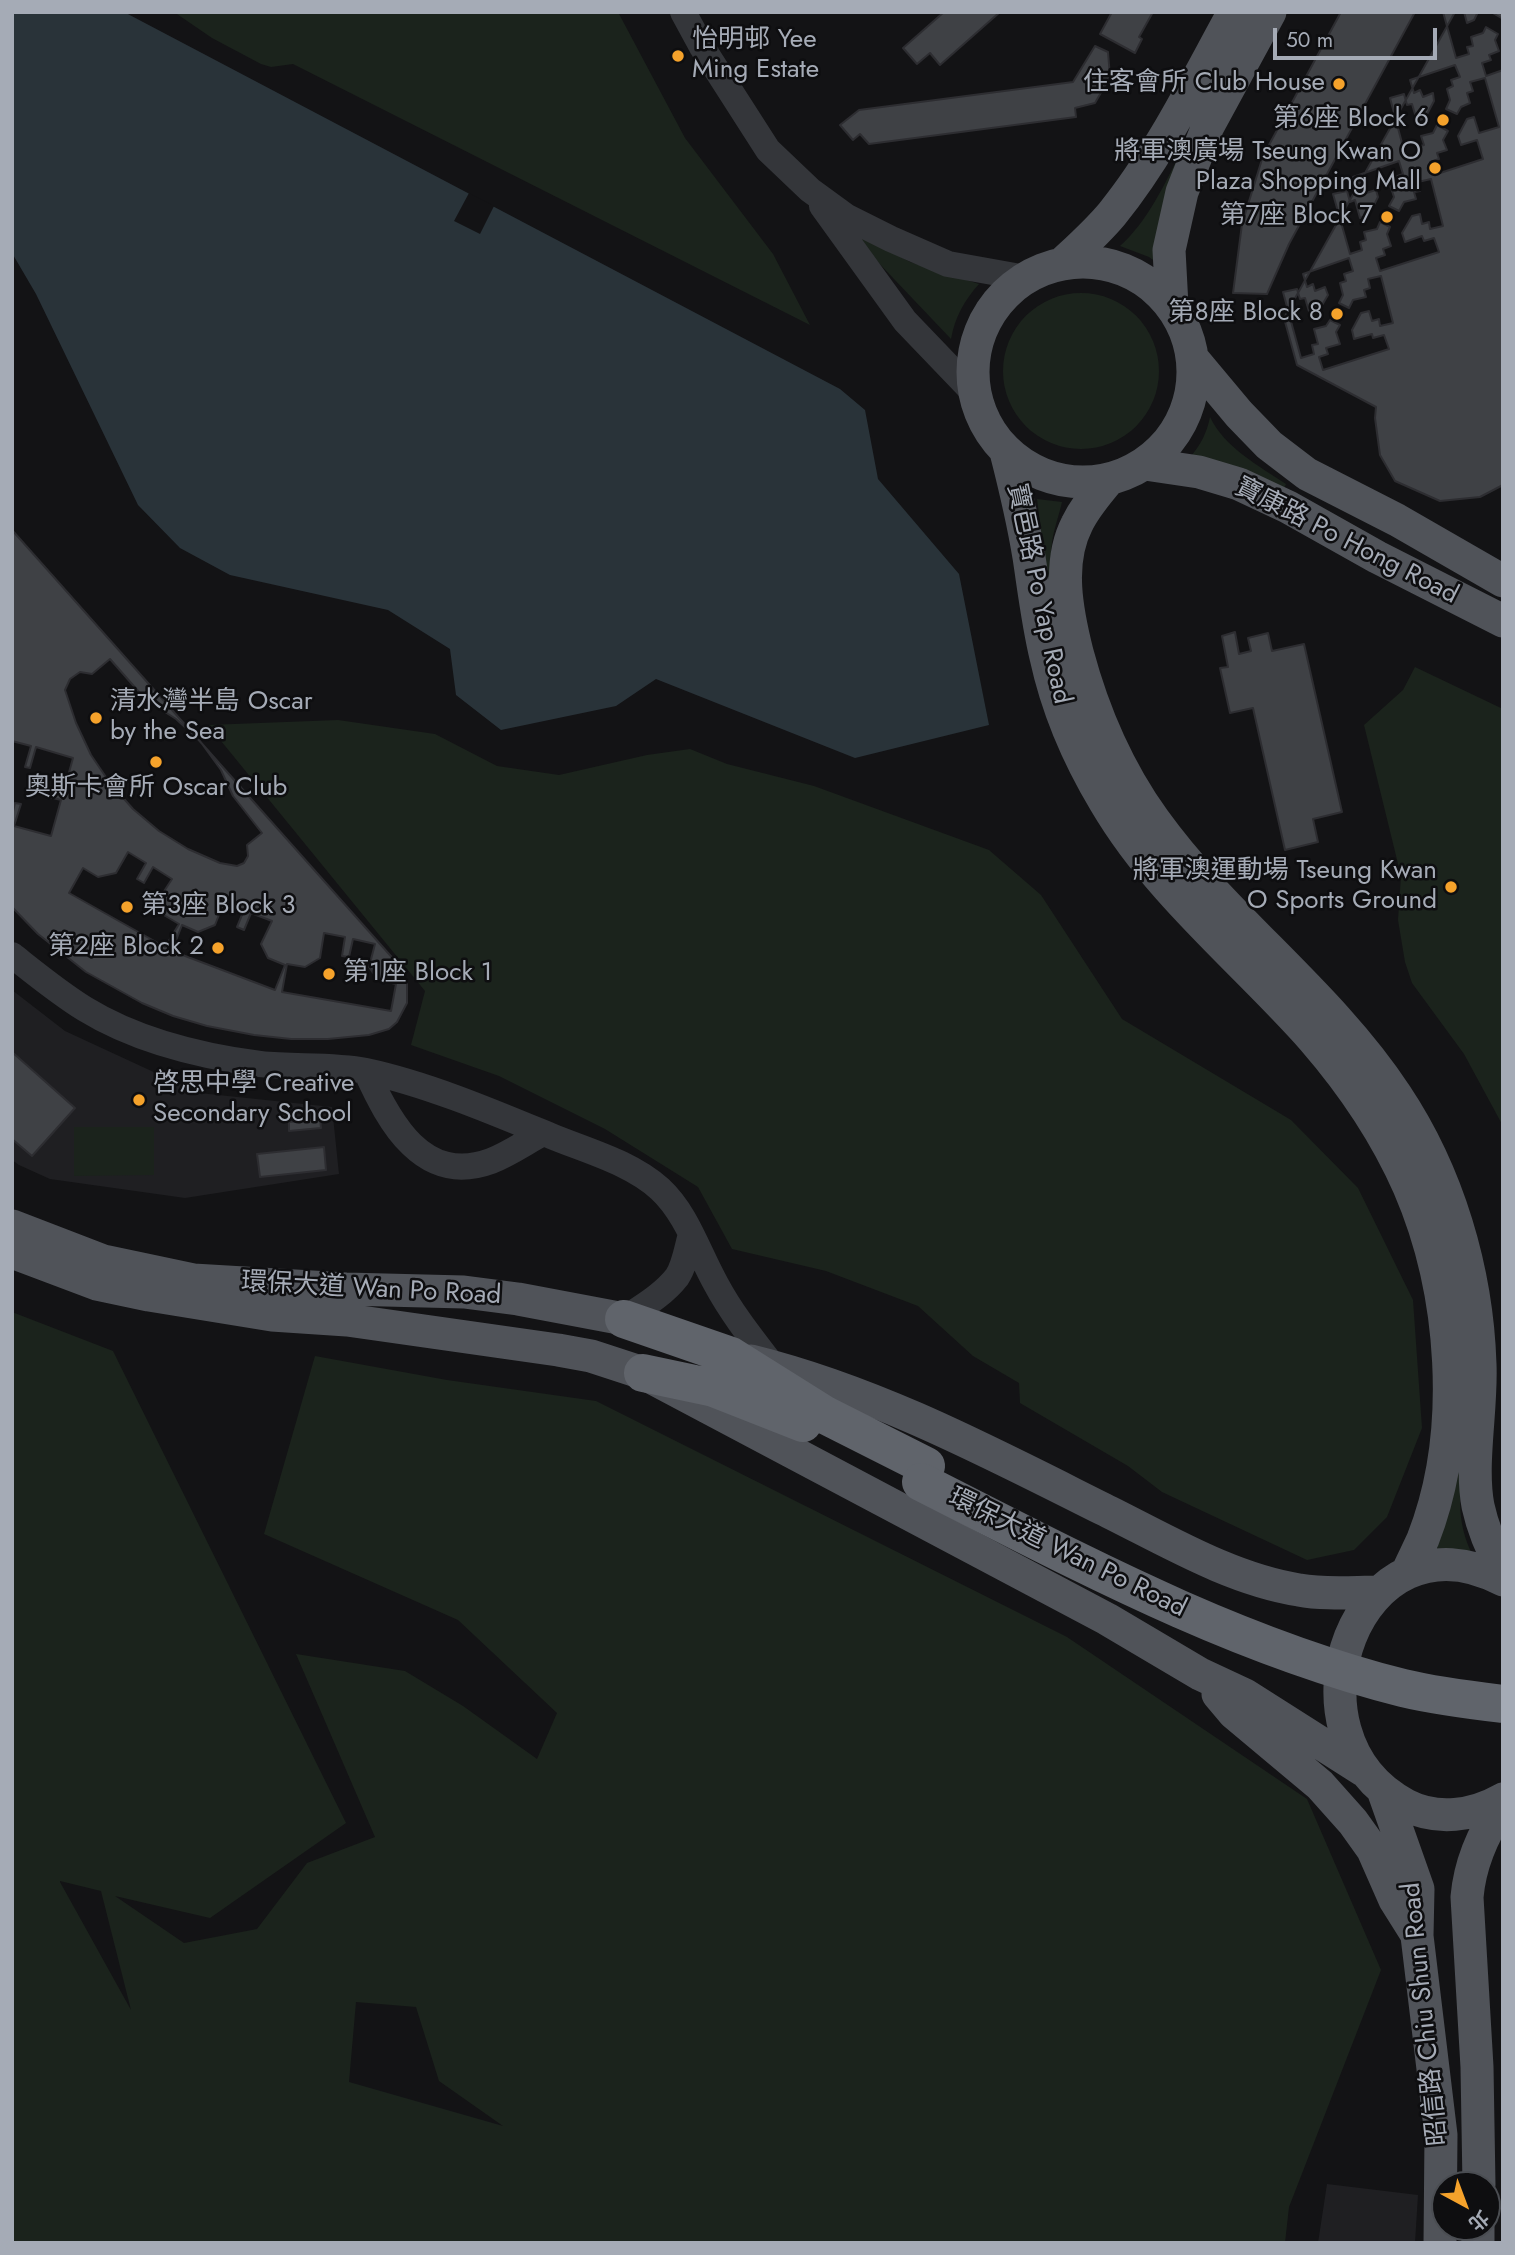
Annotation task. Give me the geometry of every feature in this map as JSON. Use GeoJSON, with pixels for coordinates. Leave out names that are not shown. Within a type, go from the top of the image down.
{"type":"FeatureCollection","features":[{"type":"Feature","properties":{"kind":"highway","name":"環保大道 Wan Po Road"},"geometry":{"type":"LineString","coordinates":[[624,1318],[731,1356],[923,1474],[1128,1587],[1246,1638],[1352,1674],[1406,1689],[1503,1704]]}},
{"type":"Feature","properties":{"kind":"highway","name":"環保大道 Wan Po Road"},"geometry":{"type":"LineString","coordinates":[[643,1373],[714,1388],[746,1400],[923,1474],[1255,1626],[1330,1654],[1394,1671],[1503,1691]]}},
{"type":"Feature","properties":{"kind":"main road","name":"寶邑路 Po Yap Road"},"geometry":{"type":"LineString","coordinates":[[1062,264],[1111,215],[1135,183],[1176,118],[1234,12]]}},
{"type":"Feature","properties":{"kind":"main road","name":"寶邑路 Po Yap Road"},"geometry":{"type":"LineString","coordinates":[[1172,306],[1169,250],[1182,192],[1208,126],[1270,12]]}},
{"type":"Feature","properties":{"kind":"main road","name":"寶邑路 Po Yap Road"},"geometry":{"type":"LineString","coordinates":[[1100,263],[1121,268],[1140,277],[1158,290],[1172,306],[1189,340],[1193,359],[1192,389],[1184,418],[1168,443],[1145,464],[1110,479],[1082,483],[1054,479],[1028,468],[1006,452],[992,435],[981,415],[975,394],[973,360],[981,330],[1000,299],[1026,278],[1048,267],[1062,264],[1100,263]]}},
{"type":"Feature","properties":{"kind":"main road","name":"寶康路 Po Hong Road"},"geometry":{"type":"LineString","coordinates":[[1193,359],[1239,414],[1269,444],[1307,474],[1397,520],[1503,580]]}},
{"type":"Feature","properties":{"kind":"main road","name":"寶邑路 Po Yap Road"},"geometry":{"type":"LineString","coordinates":[[1006,452],[1020,505],[1046,658],[1064,718],[1091,777],[1126,835],[1156,874],[1311,1037],[1354,1090],[1372,1116],[1397,1162],[1416,1206],[1440,1289],[1448,1353],[1449,1398],[1445,1446],[1437,1492],[1423,1538],[1407,1573]]}},
{"type":"Feature","properties":{"kind":"main road","name":"寶康路 Po Hong Road"},"geometry":{"type":"LineString","coordinates":[[1145,464],[1199,472],[1239,484],[1288,506],[1426,583],[1503,621]]}},
{"type":"Feature","properties":{"kind":"main road","name":"寶邑路 Po Yap Road"},"geometry":{"type":"LineString","coordinates":[[1110,479],[1087,507],[1075,528],[1066,568],[1072,631],[1093,704],[1119,762],[1154,820],[1217,895],[1310,989],[1355,1039],[1380,1070],[1404,1107],[1427,1151],[1459,1233],[1475,1304],[1481,1386],[1476,1490],[1482,1522],[1503,1570]]}},
{"type":"Feature","properties":{"kind":"main road","name":"環保大道 Wan Po Road"},"geometry":{"type":"LineString","coordinates":[[12,1226],[103,1261],[193,1280],[464,1292],[624,1318]]}},
{"type":"Feature","properties":{"kind":"main road","name":"環保大道 Wan Po Road"},"geometry":{"type":"LineString","coordinates":[[12,1252],[97,1284],[149,1295],[272,1315],[347,1320],[558,1350],[591,1356],[643,1373],[1095,1613],[1200,1674],[1245,1695],[1413,1809],[1441,1815],[1473,1812],[1503,1802]]}},
{"type":"Feature","properties":{"kind":"main road","name":"環保大道 Wan Po Road"},"geometry":{"type":"LineString","coordinates":[[731,1356],[773,1366],[885,1405],[940,1428],[1167,1541],[1242,1575],[1301,1591],[1379,1592]]}},
{"type":"Feature","properties":{"kind":"main road"},"geometry":{"type":"LineString","coordinates":[[1407,1573],[1436,1564],[1454,1563],[1472,1567],[1503,1580]]}},
{"type":"Feature","properties":{"kind":"main road","name":"昭信路 Chiu Shun Road"},"geometry":{"type":"LineString","coordinates":[[1407,1573],[1379,1592],[1359,1619],[1345,1652],[1340,1679],[1342,1716],[1353,1752],[1373,1780],[1418,1889],[1417,1936],[1441,2134],[1440,2243]]}},
{"type":"Feature","properties":{"kind":"main road"},"geometry":{"type":"LineString","coordinates":[[1200,1674],[1234,1713],[1298,1766],[1353,1822],[1373,1850],[1395,1900],[1417,1936]]}},
{"type":"Feature","properties":{"kind":"main road","name":"昭信路 Chiu Shun Road"},"geometry":{"type":"LineString","coordinates":[[1479,2171],[1468,1880],[1477,1851],[1503,1802]]}},
{"type":"Feature","properties":{"kind":"street"},"geometry":{"type":"LineString","coordinates":[[683,12],[702,47],[768,150],[810,190],[847,217],[948,264],[1026,278]]}},
{"type":"Feature","properties":{"kind":"street"},"geometry":{"type":"LineString","coordinates":[[810,190],[905,321],[975,394]]}},
{"type":"Feature","properties":{"kind":"street"},"geometry":{"type":"LineString","coordinates":[[12,956],[63,995],[113,1024],[157,1041],[196,1052],[264,1064],[342,1067],[366,1071],[465,1102],[621,1164],[650,1180],[673,1203],[727,1304],[773,1366]]}},
{"type":"Feature","properties":{"kind":"street"},"geometry":{"type":"LineString","coordinates":[[366,1071],[383,1109],[402,1136],[412,1146],[446,1165],[472,1166],[491,1161],[543,1133]]}},
{"type":"Feature","properties":{"kind":"street"},"geometry":{"type":"LineString","coordinates":[[624,1318],[656,1297],[678,1276],[691,1234]]}},
{"type":"Feature","properties":{"kind":"shaded area"},"geometry":{"type":"Polygon","coordinates":[[[12,12],[124,12],[840,389],[865,410],[878,479],[959,574],[989,725],[855,758],[656,679],[616,706],[501,730],[456,695],[450,649],[388,610],[230,575],[180,548],[138,505],[36,294],[12,253],[12,12]]]}},
{"type":"Feature","properties":{"kind":"shaded area"},"geometry":{"type":"Polygon","coordinates":[[[174,12],[618,12],[685,138],[773,254],[810,325],[293,64],[271,67],[261,64],[212,38],[174,12]]]}},
{"type":"Feature","properties":{"kind":"shaded area"},"geometry":{"type":"Polygon","coordinates":[[[1181,152],[1157,263],[1149,257],[1120,246],[1147,214],[1181,152]]]}},
{"type":"Feature","properties":{"kind":"shaded area"},"geometry":{"type":"Polygon","coordinates":[[[860,234],[910,262],[979,284],[961,310],[951,339],[856,239],[860,234]]]}},
{"type":"Feature","properties":{"kind":"shaded area"},"geometry":{"type":"Polygon","coordinates":[[[1081,293],[1111,299],[1136,316],[1153,341],[1159,371],[1153,401],[1136,426],[1111,443],[1081,449],[1051,443],[1026,426],[1009,401],[1003,371],[1009,341],[1026,316],[1051,299],[1081,293]]]}},
{"type":"Feature","properties":{"kind":"shaded area"},"geometry":{"type":"Polygon","coordinates":[[[1210,417],[1233,447],[1286,484],[1283,491],[1190,457],[1203,438],[1210,417]]]}},
{"type":"Feature","properties":{"kind":"shaded area"},"geometry":{"type":"Polygon","coordinates":[[[1037,499],[1062,502],[1053,537],[1051,559],[1055,610],[1080,699],[1097,743],[1129,806],[1185,881],[1311,1015],[1370,1085],[1409,1148],[1432,1199],[1457,1281],[1470,1362],[1460,1510],[1471,1552],[1439,1551],[1421,1554],[1440,1531],[1449,1514],[1461,1412],[1459,1338],[1454,1305],[1447,1270],[1426,1205],[1399,1145],[1362,1086],[1305,1020],[1181,891],[1155,858],[1111,790],[1078,719],[1055,642],[1045,588],[1037,499]]]}},
{"type":"Feature","properties":{"kind":"shaded area","name":"將軍澳運動場 Tseung Kwan O Sports Ground"},"geometry":{"type":"Polygon","coordinates":[[[1415,667],[1503,709],[1503,1126],[1464,1054],[1412,983],[1405,962],[1398,920],[1401,876],[1364,725],[1403,690],[1415,667]]]}},
{"type":"Feature","properties":{"kind":"shaded area"},"geometry":{"type":"Polygon","coordinates":[[[338,720],[435,734],[497,766],[559,775],[647,755],[690,749],[727,764],[814,786],[989,850],[1041,895],[1122,1019],[1291,1120],[1358,1188],[1413,1300],[1422,1428],[1387,1517],[1354,1550],[1307,1560],[1162,1492],[1128,1466],[1020,1403],[1019,1383],[973,1356],[918,1306],[826,1271],[732,1249],[698,1187],[605,1129],[499,1076],[411,1045],[425,991],[208,725],[338,720]]]}},
{"type":"Feature","properties":{"kind":"shaded area","name":"啓思中學 Creative Secondary School"},"geometry":{"type":"Polygon","coordinates":[[[12,990],[65,1031],[199,1093],[332,1107],[339,1174],[185,1198],[50,1179],[19,1165],[12,1160],[12,990]]]}},
{"type":"Feature","properties":{"kind":"shaded area"},"geometry":{"type":"Polygon","coordinates":[[[74,1127],[154,1127],[154,1175],[74,1176],[74,1127]]]}},
{"type":"Feature","properties":{"kind":"shaded area"},"geometry":{"type":"Polygon","coordinates":[[[12,1312],[113,1351],[346,1823],[210,1918],[115,1896],[184,1943],[257,1929],[307,1863],[375,1837],[296,1654],[405,1671],[463,1706],[537,1759],[557,1713],[458,1620],[264,1534],[315,1356],[447,1380],[596,1401],[1067,1637],[1307,1799],[1381,1970],[1289,2207],[1285,2243],[12,2243],[12,1312]],[[60,1882],[131,2010],[101,1891],[60,1882]],[[356,2002],[349,2082],[503,2126],[439,2081],[416,2007],[356,2002]]]}},
{"type":"Feature","properties":{"kind":"shaded area"},"geometry":{"type":"Polygon","coordinates":[[[1327,2184],[1418,2195],[1415,2243],[1318,2243],[1327,2184]]]}},
{"type":"Feature","properties":{"kind":"pier"},"geometry":{"type":"Polygon","coordinates":[[[469,193],[494,206],[480,234],[454,221],[469,193]]]}},
{"type":"Feature","properties":{"kind":"building"},"geometry":{"type":"Polygon","coordinates":[[[944,12],[1000,12],[940,65],[930,53],[917,64],[903,48],[944,12]]]}},
{"type":"Feature","properties":{"kind":"building"},"geometry":{"type":"Polygon","coordinates":[[[1112,12],[1153,12],[1139,37],[1142,39],[1135,53],[1100,34],[1112,12]]]}},
{"type":"Feature","properties":{"kind":"building","name":"住客會所 Club House"},"geometry":{"type":"Polygon","coordinates":[[[1341,12],[1415,12],[1289,244],[1267,294],[1233,293],[1242,224],[1263,156],[1341,12]]]}},
{"type":"Feature","properties":{"kind":"building"},"geometry":{"type":"Polygon","coordinates":[[[1443,12],[1464,12],[1467,23],[1474,20],[1478,12],[1503,12],[1503,70],[1486,76],[1482,63],[1491,60],[1489,55],[1499,51],[1495,40],[1498,34],[1486,27],[1483,33],[1471,37],[1473,46],[1467,47],[1469,54],[1456,58],[1443,12]]]}},
{"type":"Feature","properties":{"kind":"building","name":"將軍澳廣場 Tseung Kwan O Plaza Shopping Mall"},"geometry":{"type":"Polygon","coordinates":[[[1455,12],[1491,12],[1503,19],[1503,485],[1480,497],[1440,501],[1395,481],[1380,455],[1376,407],[1297,365],[1284,318],[1455,12]]]}},
{"type":"Feature","properties":{"kind":"building"},"geometry":{"type":"Polygon","coordinates":[[[1095,46],[1108,52],[1110,77],[1095,103],[1075,108],[1076,117],[869,144],[860,134],[853,140],[840,125],[859,110],[1073,82],[1095,46]]]}},
{"type":"Feature","properties":{"kind":"building","name":"第6座 Block 6"},"geometry":{"type":"Polygon","coordinates":[[[1455,65],[1460,77],[1451,80],[1453,86],[1447,89],[1450,100],[1446,109],[1457,114],[1461,107],[1470,103],[1467,93],[1473,91],[1470,82],[1485,78],[1499,127],[1479,133],[1474,117],[1467,119],[1458,136],[1461,145],[1477,140],[1483,159],[1434,175],[1430,162],[1439,159],[1437,153],[1447,150],[1443,140],[1448,131],[1437,125],[1433,133],[1421,136],[1424,145],[1417,147],[1419,154],[1406,158],[1390,98],[1404,94],[1407,105],[1412,104],[1417,121],[1425,118],[1434,101],[1433,93],[1423,97],[1420,90],[1414,93],[1410,80],[1455,65]]]}},
{"type":"Feature","properties":{"kind":"building","name":"第7座 Block 7"},"geometry":{"type":"Polygon","coordinates":[[[1399,161],[1403,174],[1395,177],[1397,183],[1390,185],[1394,197],[1389,206],[1399,211],[1404,202],[1416,199],[1414,192],[1420,191],[1418,182],[1431,179],[1443,226],[1430,229],[1429,222],[1422,224],[1420,214],[1412,216],[1402,233],[1405,242],[1422,236],[1424,241],[1434,238],[1439,252],[1380,271],[1376,258],[1385,255],[1383,249],[1391,246],[1387,234],[1390,227],[1380,222],[1377,229],[1364,232],[1366,240],[1360,242],[1362,250],[1350,254],[1333,194],[1347,191],[1350,202],[1355,200],[1360,218],[1369,215],[1378,197],[1376,190],[1366,193],[1364,187],[1357,190],[1353,177],[1399,161]]]}},
{"type":"Feature","properties":{"kind":"building","name":"第8座 Block 8"},"geometry":{"type":"Polygon","coordinates":[[[1349,258],[1353,271],[1344,274],[1346,281],[1340,283],[1343,295],[1339,303],[1349,308],[1353,300],[1366,297],[1364,290],[1370,288],[1368,279],[1381,276],[1393,323],[1380,326],[1379,319],[1372,321],[1369,311],[1361,313],[1352,330],[1354,339],[1372,334],[1373,338],[1384,335],[1389,349],[1323,370],[1319,357],[1328,354],[1326,348],[1340,344],[1336,332],[1340,325],[1330,320],[1326,326],[1314,329],[1318,344],[1312,345],[1314,354],[1301,358],[1283,292],[1297,289],[1300,299],[1305,298],[1310,315],[1318,312],[1328,295],[1325,287],[1315,291],[1313,284],[1307,287],[1303,274],[1349,258]]]}},
{"type":"Feature","properties":{"kind":"building","name":"清水灣半島 Oscar by the Sea"},"geometry":{"type":"Polygon","coordinates":[[[12,530],[397,963],[407,982],[407,1003],[397,1022],[389,1029],[369,1035],[291,1039],[207,1026],[173,1016],[142,1003],[86,972],[38,934],[12,907],[12,530]]]}},
{"type":"Feature","properties":{"kind":"building"},"geometry":{"type":"Polygon","coordinates":[[[1235,632],[1239,654],[1251,651],[1248,638],[1268,633],[1272,651],[1304,644],[1342,812],[1313,819],[1318,842],[1285,850],[1253,708],[1230,713],[1220,668],[1228,667],[1222,636],[1235,632]]]}},
{"type":"Feature","properties":{"kind":"building","name":"奧斯卡會所 Oscar Club"},"geometry":{"type":"Polygon","coordinates":[[[110,659],[146,700],[176,719],[200,741],[221,770],[233,796],[262,833],[247,845],[248,856],[244,863],[237,866],[220,863],[188,849],[159,831],[133,809],[110,783],[91,755],[65,690],[70,679],[80,672],[92,674],[110,659]]]}},
{"type":"Feature","properties":{"kind":"building"},"geometry":{"type":"Polygon","coordinates":[[[12,741],[31,746],[25,767],[30,768],[36,747],[73,758],[63,794],[43,789],[41,795],[61,800],[51,836],[14,826],[21,804],[15,803],[12,815],[12,741]]]}},
{"type":"Feature","properties":{"kind":"building","name":"第3座 Block 3"},"geometry":{"type":"Polygon","coordinates":[[[128,852],[146,863],[137,879],[144,883],[153,867],[172,879],[159,899],[162,914],[179,924],[165,947],[69,893],[83,868],[98,877],[116,873],[128,852]]]}},
{"type":"Feature","properties":{"kind":"building","name":"第2座 Block 2"},"geometry":{"type":"Polygon","coordinates":[[[224,902],[244,910],[237,927],[244,930],[251,913],[272,921],[261,944],[268,958],[285,965],[275,990],[172,951],[182,925],[198,932],[215,925],[224,902]]]}},
{"type":"Feature","properties":{"kind":"building","name":"第1座 Block 1"},"geometry":{"type":"Polygon","coordinates":[[[324,933],[345,937],[342,956],[349,957],[353,939],[375,944],[369,967],[378,980],[396,984],[391,1011],[282,992],[287,964],[305,967],[320,958],[324,933]]]}},
{"type":"Feature","properties":{"kind":"building"},"geometry":{"type":"Polygon","coordinates":[[[12,1052],[75,1108],[32,1156],[12,1139],[12,1052]]]}},
{"type":"Feature","properties":{"kind":"building"},"geometry":{"type":"Polygon","coordinates":[[[320,1119],[321,1128],[289,1131],[289,1122],[320,1119]]]}},
{"type":"Feature","properties":{"kind":"building"},"geometry":{"type":"Polygon","coordinates":[[[324,1147],[326,1170],[260,1177],[257,1154],[324,1147]]]}},
{"type":"Feature","properties":{"kind":"place","name":"怡明邨 Yee Ming Estate"},"geometry":{"type":"Point","coordinates":[678,56]}},
{"type":"Feature","properties":{"kind":"place","name":"住客會所 Club House"},"geometry":{"type":"Point","coordinates":[1339,84]}},
{"type":"Feature","properties":{"kind":"place","name":"第6座 Block 6"},"geometry":{"type":"Point","coordinates":[1443,120]}},
{"type":"Feature","properties":{"kind":"place","name":"將軍澳廣場 Tseung Kwan O Plaza Shopping Mall"},"geometry":{"type":"Point","coordinates":[1435,168]}},
{"type":"Feature","properties":{"kind":"place","name":"第7座 Block 7"},"geometry":{"type":"Point","coordinates":[1387,217]}},
{"type":"Feature","properties":{"kind":"place","name":"第8座 Block 8"},"geometry":{"type":"Point","coordinates":[1337,314]}},
{"type":"Feature","properties":{"kind":"place","name":"清水灣半島 Oscar by the Sea"},"geometry":{"type":"Point","coordinates":[96,718]}},
{"type":"Feature","properties":{"kind":"place","name":"奧斯卡會所 Oscar Club"},"geometry":{"type":"Point","coordinates":[156,762]}},
{"type":"Feature","properties":{"kind":"place","name":"將軍澳運動場 Tseung Kwan O Sports Ground"},"geometry":{"type":"Point","coordinates":[1451,887]}},
{"type":"Feature","properties":{"kind":"place","name":"第3座 Block 3"},"geometry":{"type":"Point","coordinates":[127,907]}},
{"type":"Feature","properties":{"kind":"place","name":"第2座 Block 2"},"geometry":{"type":"Point","coordinates":[218,948]}},
{"type":"Feature","properties":{"kind":"place","name":"第1座 Block 1"},"geometry":{"type":"Point","coordinates":[329,974]}},
{"type":"Feature","properties":{"kind":"place","name":"啓思中學 Creative Secondary School"},"geometry":{"type":"Point","coordinates":[139,1100]}}]}
